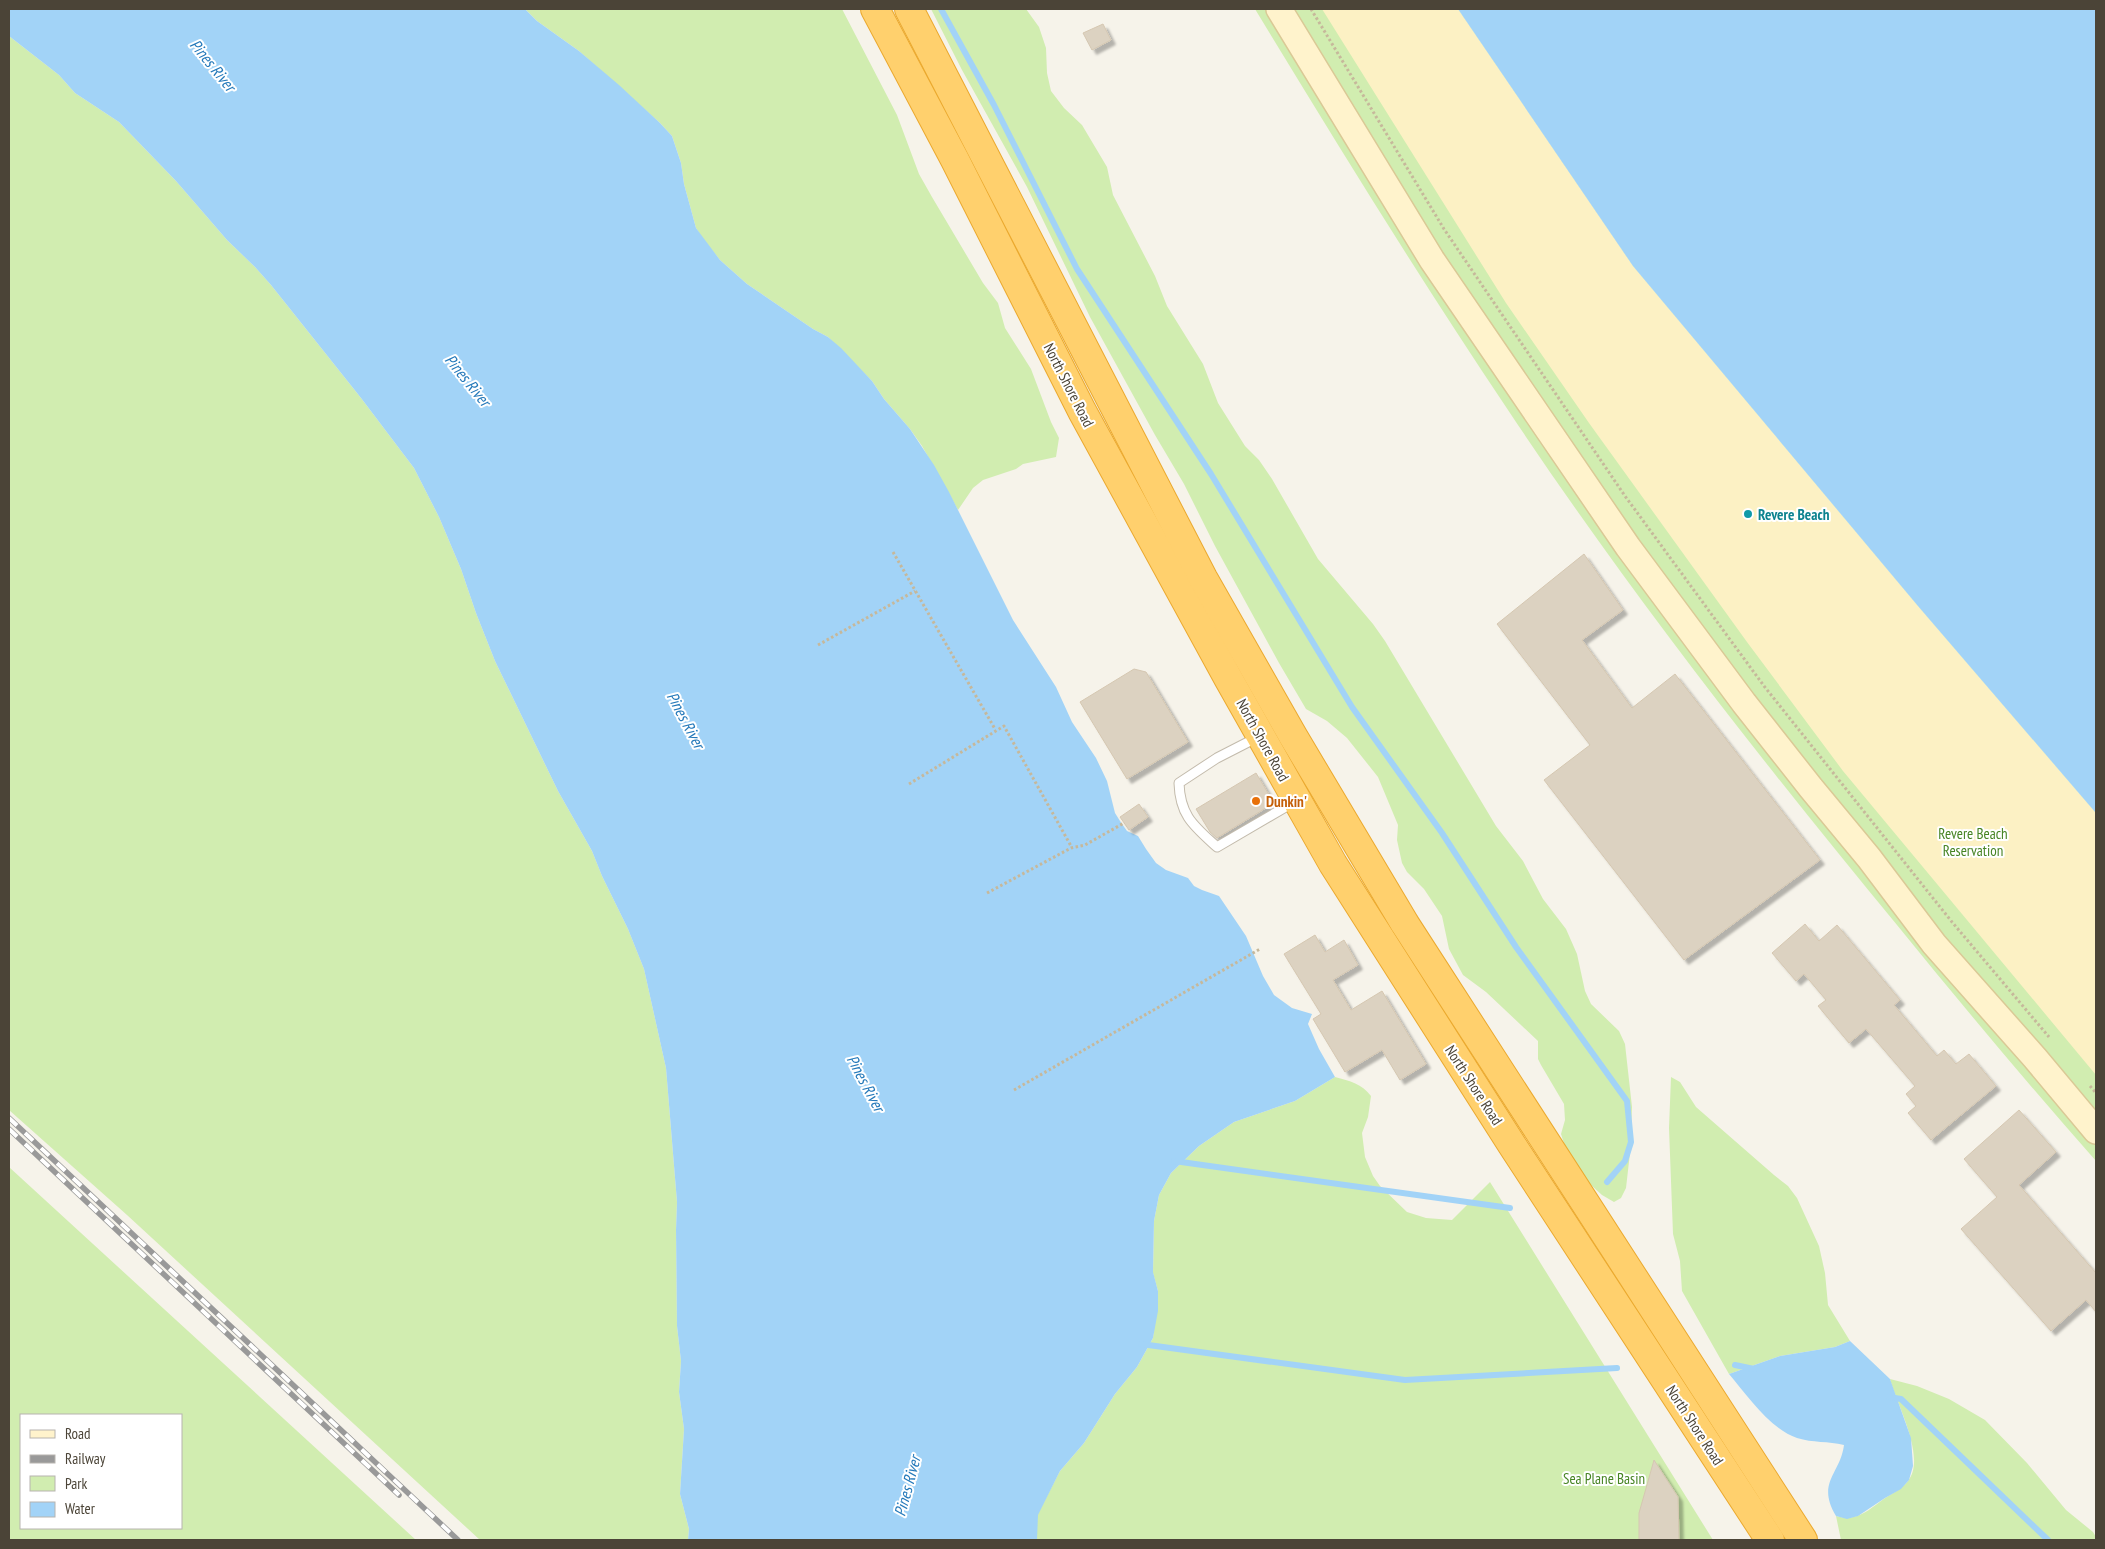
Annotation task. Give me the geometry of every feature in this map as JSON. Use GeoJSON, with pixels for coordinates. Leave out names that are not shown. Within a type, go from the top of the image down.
{"type":"FeatureCollection","features":[{"type":"Feature","properties":{"kind":"highway","name":"North Shore Road"},"geometry":{"type":"LineString","coordinates":[[875,9],[955,160],[1082,411],[1333,864],[1770,1540]]}},
{"type":"Feature","properties":{"kind":"highway","name":"North Shore Road"},"geometry":{"type":"LineString","coordinates":[[909,9],[1203,578],[1293,736],[1405,924],[1803,1540]]}},
{"type":"Feature","properties":{"kind":"main road"},"geometry":{"type":"LineString","coordinates":[[1279,9],[1432,260],[1628,547],[1744,703],[1869,858],[1934,944],[2035,1058],[2096,1131]]}},
{"type":"Feature","properties":{"kind":"lane"},"geometry":{"type":"LineString","coordinates":[[1261,736],[1218,758],[1179,783],[1179,802],[1192,825],[1217,847],[1297,800]]}},
{"type":"Feature","properties":{"kind":"path"},"geometry":{"type":"LineString","coordinates":[[1311,9],[1444,229],[1625,496],[1764,686],[1952,922],[2052,1041]]}},
{"type":"Feature","properties":{"kind":"path"},"geometry":{"type":"LineString","coordinates":[[892,552],[995,729]]}},
{"type":"Feature","properties":{"kind":"path"},"geometry":{"type":"LineString","coordinates":[[818,645],[915,591]]}},
{"type":"Feature","properties":{"kind":"path"},"geometry":{"type":"LineString","coordinates":[[909,784],[1004,726],[1071,846]]}},
{"type":"Feature","properties":{"kind":"path"},"geometry":{"type":"LineString","coordinates":[[987,893],[1071,848],[1085,845],[1124,823]]}},
{"type":"Feature","properties":{"kind":"path"},"geometry":{"type":"LineString","coordinates":[[1014,1090],[1260,949]]}},
{"type":"Feature","properties":{"kind":"path"},"geometry":{"type":"LineString","coordinates":[[2090,1085],[2096,1093]]}},
{"type":"Feature","properties":{"kind":"green space"},"geometry":{"type":"Polygon","coordinates":[[[525,9],[842,9],[897,115],[919,174],[983,283],[998,303],[1005,328],[1031,369],[1059,438],[1056,457],[1023,464],[1016,469],[983,480],[973,488],[958,510],[922,446],[872,381],[828,337],[813,329],[747,284],[720,260],[703,239],[696,228],[684,184],[681,163],[672,136],[660,123],[579,51],[537,21],[525,9]]]}},
{"type":"Feature","properties":{"kind":"green space"},"geometry":{"type":"Polygon","coordinates":[[[931,9],[1026,9],[1039,27],[1046,48],[1047,73],[1051,91],[1064,108],[1082,125],[1107,167],[1113,195],[1155,276],[1167,306],[1203,364],[1218,403],[1245,446],[1259,460],[1272,479],[1318,559],[1385,641],[1496,826],[1523,861],[1543,899],[1566,929],[1577,954],[1585,991],[1591,1004],[1619,1031],[1625,1044],[1632,1107],[1626,1188],[1621,1198],[1614,1202],[1602,1195],[1580,1175],[1570,1162],[1561,1134],[1565,1120],[1564,1104],[1538,1059],[1538,1041],[1486,992],[1463,975],[1449,949],[1442,916],[1424,889],[1407,872],[1402,863],[1397,840],[1398,825],[1378,777],[1347,738],[1327,721],[1306,709],[1279,663],[1215,546],[1184,484],[1090,317],[1027,187],[962,70],[931,9]]]}},
{"type":"Feature","properties":{"kind":"green space","name":"Revere Beach"},"geometry":{"type":"Polygon","coordinates":[[[1255,9],[1458,9],[1633,266],[1918,606],[2096,813],[2096,1161],[1995,1044],[1846,863],[1647,608],[1553,477],[1475,361],[1379,211],[1255,9]]]}},
{"type":"Feature","properties":{"kind":"green space"},"geometry":{"type":"Polygon","coordinates":[[[9,36],[59,75],[75,93],[119,122],[176,181],[227,240],[271,285],[414,468],[439,517],[461,569],[495,661],[558,791],[592,851],[628,929],[644,969],[666,1068],[677,1202],[677,1326],[681,1361],[679,1392],[684,1429],[680,1494],[689,1529],[688,1540],[480,1540],[127,1215],[9,1110],[9,36]]]}},
{"type":"Feature","properties":{"kind":"green space","name":"Sea Plane Basin"},"geometry":{"type":"Polygon","coordinates":[[[1335,1077],[1360,1086],[1371,1096],[1368,1117],[1362,1133],[1365,1157],[1373,1176],[1380,1186],[1407,1212],[1426,1218],[1452,1220],[1490,1182],[1713,1540],[1037,1540],[1037,1515],[1060,1471],[1084,1443],[1115,1394],[1137,1367],[1153,1338],[1158,1291],[1153,1273],[1154,1221],[1159,1195],[1171,1173],[1199,1146],[1234,1122],[1295,1101],[1335,1077]]]}},
{"type":"Feature","properties":{"kind":"green space"},"geometry":{"type":"Polygon","coordinates":[[[1671,1077],[1680,1082],[1696,1107],[1788,1186],[1797,1198],[1819,1246],[1825,1273],[1828,1305],[1850,1341],[1835,1347],[1780,1356],[1729,1374],[1682,1291],[1680,1261],[1673,1234],[1669,1128],[1671,1077]]]}},
{"type":"Feature","properties":{"kind":"green space"},"geometry":{"type":"Polygon","coordinates":[[[9,1167],[416,1540],[9,1540],[9,1167]]]}},
{"type":"Feature","properties":{"kind":"green space"},"geometry":{"type":"Polygon","coordinates":[[[1890,1379],[1917,1386],[1949,1399],[1985,1420],[2027,1463],[2066,1510],[2093,1532],[2096,1540],[1841,1540],[1836,1516],[1855,1517],[1860,1515],[1902,1487],[1908,1481],[1913,1471],[1912,1445],[1890,1379]]]}},
{"type":"Feature","properties":{"kind":"sand","name":"Revere Beach"},"geometry":{"type":"Polygon","coordinates":[[[1322,9],[1458,9],[1633,266],[1918,606],[2096,813],[2096,1075],[1843,771],[1747,642],[1589,423],[1506,303],[1322,9]]]}},
{"type":"Feature","properties":{"kind":"water","name":"Pines River"},"geometry":{"type":"Polygon","coordinates":[[[9,9],[525,9],[537,21],[579,51],[619,85],[672,136],[681,163],[684,184],[696,228],[720,260],[747,284],[813,329],[828,337],[841,348],[872,381],[884,399],[910,429],[949,492],[1013,620],[1056,687],[1072,722],[1096,758],[1107,781],[1115,813],[1120,821],[1127,831],[1138,836],[1156,863],[1166,870],[1188,878],[1194,886],[1219,896],[1246,936],[1263,976],[1274,995],[1292,1008],[1312,1014],[1308,1024],[1319,1049],[1335,1077],[1295,1101],[1234,1122],[1199,1146],[1171,1173],[1159,1195],[1154,1221],[1153,1272],[1158,1291],[1158,1311],[1153,1338],[1137,1367],[1115,1394],[1084,1443],[1060,1471],[1038,1515],[1037,1540],[688,1540],[689,1529],[680,1494],[684,1429],[679,1392],[681,1361],[677,1326],[677,1202],[666,1068],[644,969],[628,929],[592,851],[558,791],[495,661],[461,569],[439,517],[414,468],[271,285],[227,240],[176,181],[119,122],[75,93],[59,75],[9,36],[9,9]]]}},
{"type":"Feature","properties":{"kind":"water"},"geometry":{"type":"Polygon","coordinates":[[[1458,9],[2096,9],[2096,813],[1918,606],[1633,266],[1458,9]]]}},
{"type":"Feature","properties":{"kind":"water"},"geometry":{"type":"Polygon","coordinates":[[[1850,1341],[1890,1379],[1911,1438],[1913,1466],[1909,1480],[1901,1489],[1858,1516],[1847,1519],[1836,1516],[1828,1495],[1831,1479],[1842,1455],[1844,1445],[1803,1440],[1787,1434],[1769,1420],[1729,1374],[1780,1356],[1835,1347],[1850,1341]]]}},
{"type":"Feature","properties":{"kind":"building"},"geometry":{"type":"Polygon","coordinates":[[[1103,24],[1111,40],[1092,50],[1083,33],[1103,24]]]}},
{"type":"Feature","properties":{"kind":"building"},"geometry":{"type":"Polygon","coordinates":[[[1584,554],[1623,610],[1582,640],[1632,708],[1675,674],[1820,860],[1684,960],[1544,780],[1590,745],[1497,624],[1584,554]]]}},
{"type":"Feature","properties":{"kind":"building"},"geometry":{"type":"Polygon","coordinates":[[[1134,669],[1146,672],[1188,742],[1127,779],[1080,702],[1134,669]]]}},
{"type":"Feature","properties":{"kind":"building"},"geometry":{"type":"Polygon","coordinates":[[[1256,773],[1274,803],[1217,838],[1210,832],[1196,809],[1256,773]]]}},
{"type":"Feature","properties":{"kind":"building"},"geometry":{"type":"Polygon","coordinates":[[[1139,804],[1148,817],[1129,830],[1120,817],[1139,804]]]}},
{"type":"Feature","properties":{"kind":"building"},"geometry":{"type":"Polygon","coordinates":[[[1805,924],[1819,941],[1837,925],[1900,1000],[1894,1005],[1937,1056],[1944,1050],[1956,1064],[1969,1054],[1996,1086],[1931,1140],[1908,1113],[1916,1106],[1906,1094],[1915,1086],[1866,1029],[1849,1043],[1818,1006],[1826,1000],[1804,974],[1796,981],[1772,953],[1805,924]]]}},
{"type":"Feature","properties":{"kind":"building"},"geometry":{"type":"Polygon","coordinates":[[[1315,935],[1325,952],[1344,940],[1358,965],[1333,980],[1351,1010],[1382,991],[1426,1064],[1400,1080],[1382,1050],[1345,1072],[1313,1019],[1321,1014],[1284,954],[1315,935]]]}},
{"type":"Feature","properties":{"kind":"building"},"geometry":{"type":"Polygon","coordinates":[[[2019,1110],[2056,1152],[2019,1185],[2096,1273],[2096,1312],[2086,1300],[2051,1331],[1961,1229],[1997,1197],[1964,1159],[2019,1110]]]}},
{"type":"Feature","properties":{"kind":"building"},"geometry":{"type":"Polygon","coordinates":[[[1654,1460],[1678,1497],[1679,1540],[1639,1540],[1639,1513],[1654,1460]]]}},
{"type":"Feature","properties":{"kind":"waterway"},"geometry":{"type":"LineString","coordinates":[[941,9],[994,105],[1077,269],[1211,474],[1352,707],[1442,833],[1516,947],[1627,1101],[1631,1142],[1625,1161],[1607,1182]]}},
{"type":"Feature","properties":{"kind":"waterway"},"geometry":{"type":"LineString","coordinates":[[1174,1161],[1510,1208]]}},
{"type":"Feature","properties":{"kind":"waterway"},"geometry":{"type":"LineString","coordinates":[[1141,1344],[1405,1380],[1617,1368]]}},
{"type":"Feature","properties":{"kind":"waterway"},"geometry":{"type":"LineString","coordinates":[[1735,1365],[1754,1369]]}},
{"type":"Feature","properties":{"kind":"waterway"},"geometry":{"type":"LineString","coordinates":[[1889,1397],[1901,1399],[2048,1540]]}},
{"type":"Feature","properties":{"kind":"railway"},"geometry":{"type":"LineString","coordinates":[[9,1118],[458,1540]]}},
{"type":"Feature","properties":{"kind":"railway"},"geometry":{"type":"LineString","coordinates":[[9,1129],[399,1495]]}},
{"type":"Feature","properties":{"kind":"place","name":"Revere Beach"},"geometry":{"type":"Point","coordinates":[1748,514]}},
{"type":"Feature","properties":{"kind":"place","name":"Dunkin'"},"geometry":{"type":"Point","coordinates":[1256,801]}},
{"type":"Feature","properties":{"kind":"park label","name":"Revere Beach Reservation"},"geometry":{"type":"Point","coordinates":[1973,842]}}]}
